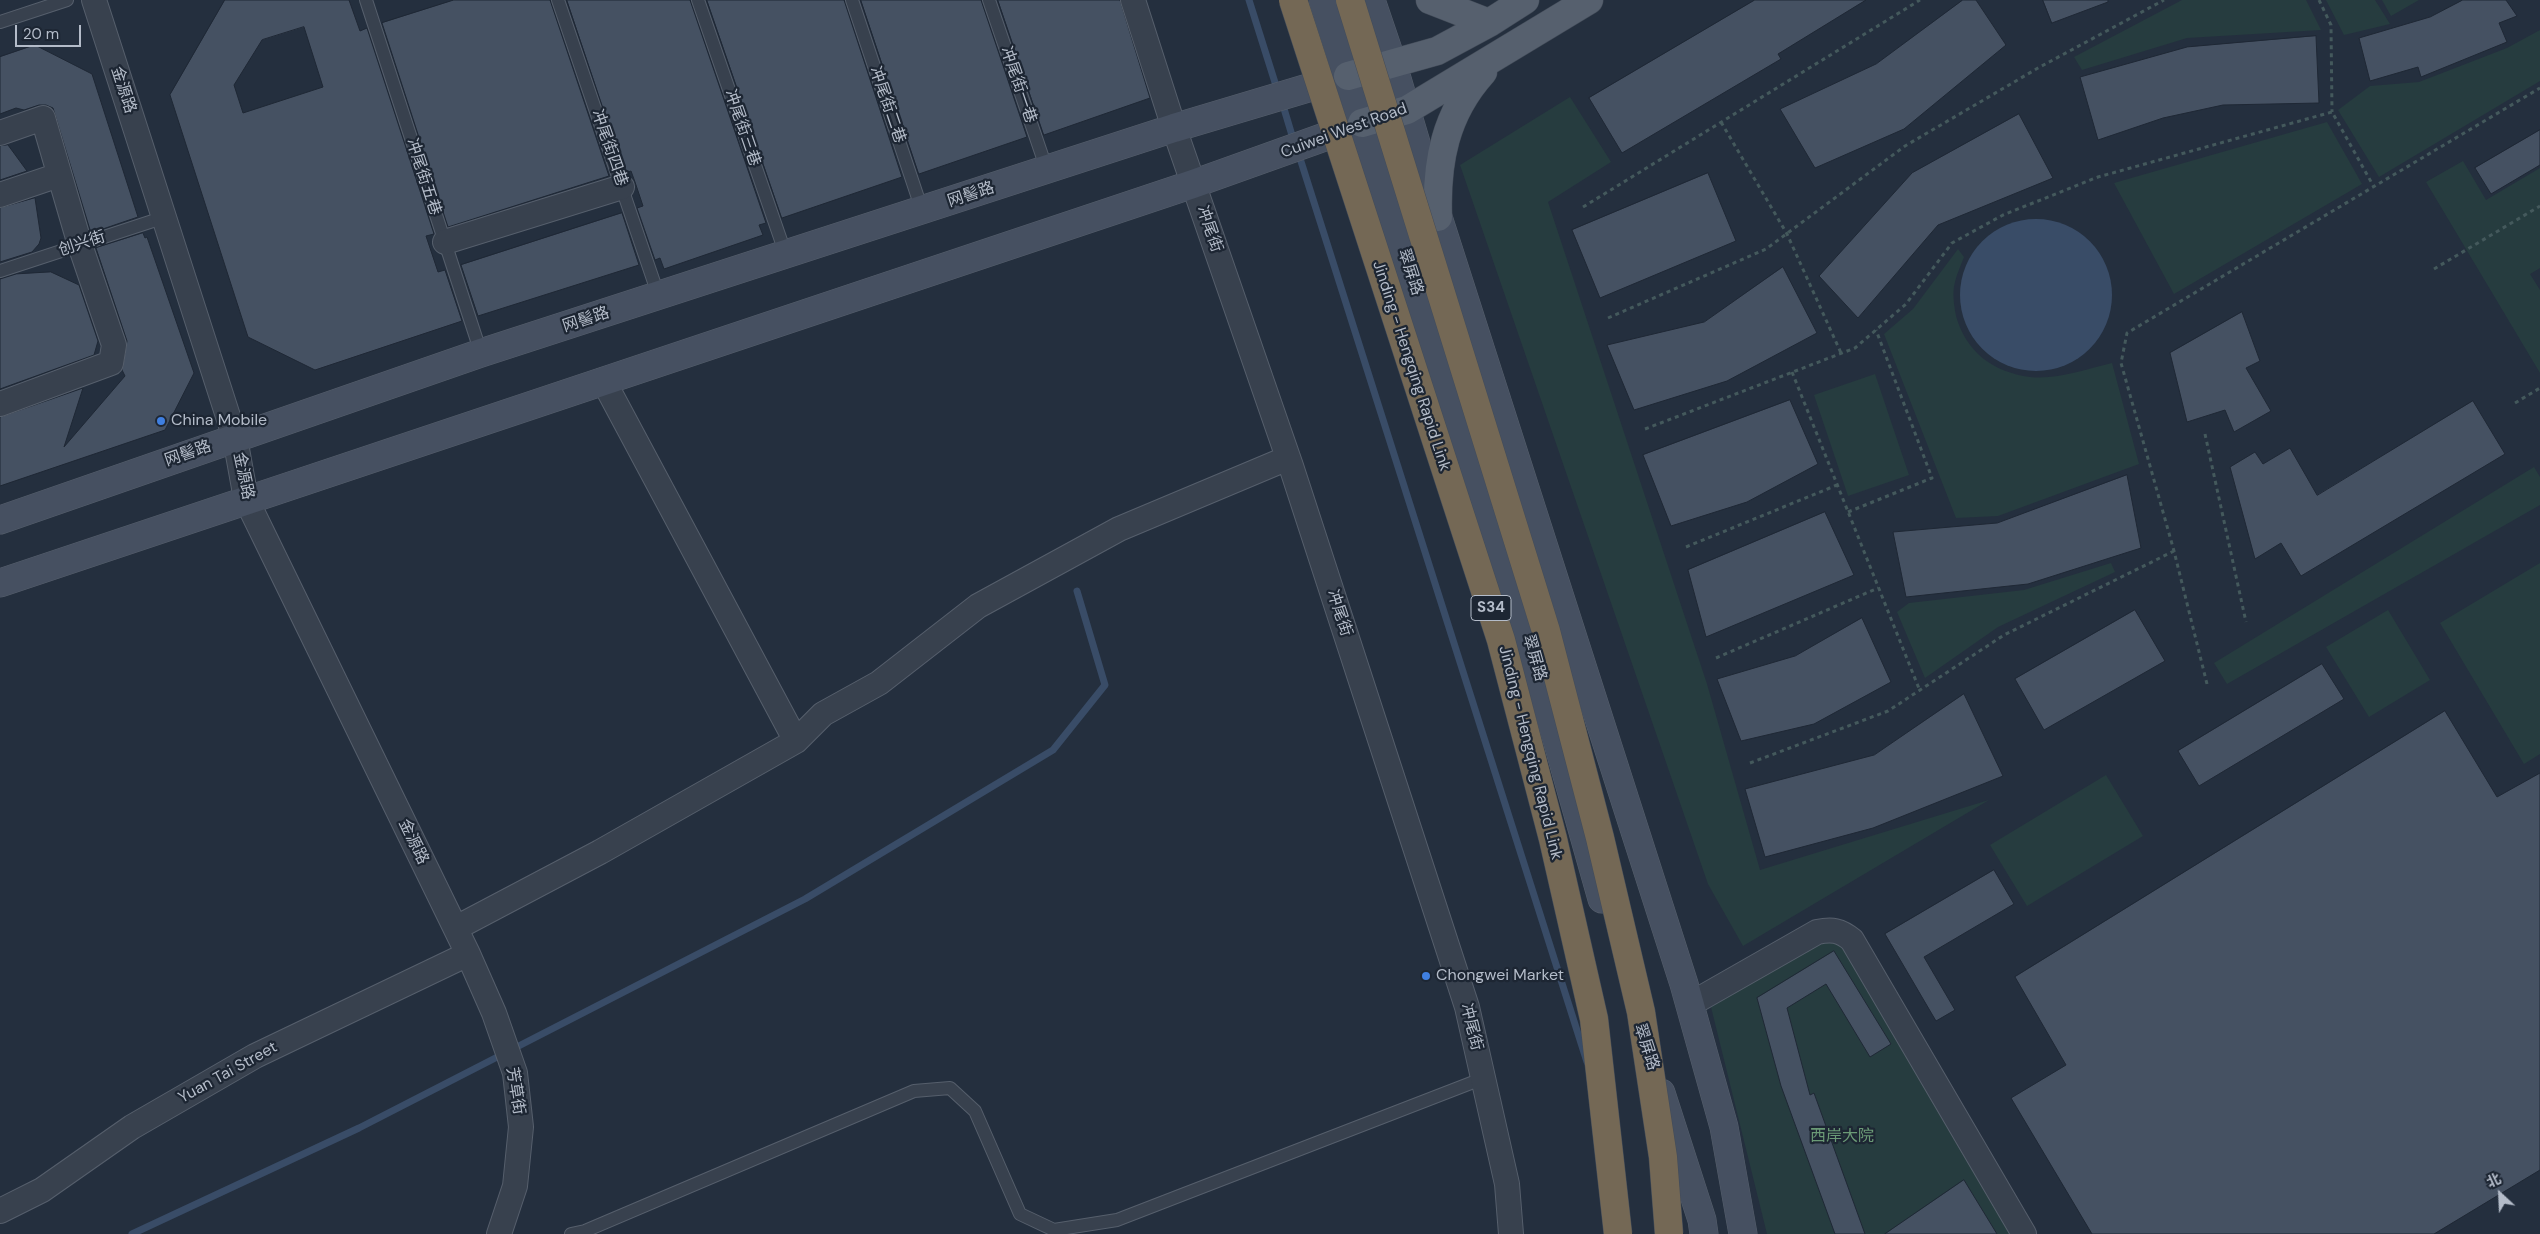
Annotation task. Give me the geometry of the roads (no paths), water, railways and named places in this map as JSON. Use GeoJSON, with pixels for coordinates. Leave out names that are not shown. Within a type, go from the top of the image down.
{"type":"FeatureCollection","features":[{"type":"Feature","properties":{"kind":"highway","name":"Jinding - Hengqing Rapid Link"},"geometry":{"type":"LineString","coordinates":[[1293,0],[1501,640],[1553,839],[1594,1019],[1618,1234]]}},
{"type":"Feature","properties":{"kind":"highway","name":"S34"},"geometry":{"type":"LineString","coordinates":[[1350,0],[1546,631],[1597,828],[1641,1012],[1663,1157],[1670,1234]]}},
{"type":"Feature","properties":{"kind":"main road","name":"翠屏路"},"geometry":{"type":"LineString","coordinates":[[1323,0],[1528,638],[1625,979],[1702,1220],[1704,1234]]}},
{"type":"Feature","properties":{"kind":"main road"},"geometry":{"type":"LineString","coordinates":[[1371,0],[1407,110],[1438,217],[1689,1005],[1724,1127],[1743,1234]]}},
{"type":"Feature","properties":{"kind":"main road"},"geometry":{"type":"LineString","coordinates":[[1430,0],[1488,23]]}},
{"type":"Feature","properties":{"kind":"main road"},"geometry":{"type":"LineString","coordinates":[[1174,128],[1392,62],[1437,51],[1525,0]]}},
{"type":"Feature","properties":{"kind":"main road","name":"Cuiwei West Road"},"geometry":{"type":"LineString","coordinates":[[0,583],[246,499],[1193,184],[1362,123],[1407,110],[1589,0]]}},
{"type":"Feature","properties":{"kind":"main road"},"geometry":{"type":"LineString","coordinates":[[1438,217],[1440,160],[1450,122],[1474,82],[1506,50]]}},
{"type":"Feature","properties":{"kind":"main road","name":"网髻路"},"geometry":{"type":"LineString","coordinates":[[0,520],[481,353],[659,297],[1174,128]]}},
{"type":"Feature","properties":{"kind":"street","name":"金源路"},"geometry":{"type":"LineString","coordinates":[[94,0],[235,438],[246,499],[468,954]]}},
{"type":"Feature","properties":{"kind":"street","name":"冲尾街"},"geometry":{"type":"LineString","coordinates":[[1133,0],[1174,128],[1288,458],[1467,1007],[1507,1184],[1510,1234]]}},
{"type":"Feature","properties":{"kind":"street"},"geometry":{"type":"LineString","coordinates":[[0,133],[42,118],[80,244],[114,344],[111,363],[0,404]]}},
{"type":"Feature","properties":{"kind":"street"},"geometry":{"type":"LineString","coordinates":[[0,195],[59,175]]}},
{"type":"Feature","properties":{"kind":"street"},"geometry":{"type":"LineString","coordinates":[[445,242],[622,187]]}},
{"type":"Feature","properties":{"kind":"street"},"geometry":{"type":"LineString","coordinates":[[603,380],[796,742]]}},
{"type":"Feature","properties":{"kind":"street"},"geometry":{"type":"LineString","coordinates":[[456,928],[600,852],[796,742],[823,714],[879,683],[978,606],[1119,529],[1288,458]]}},
{"type":"Feature","properties":{"kind":"street"},"geometry":{"type":"LineString","coordinates":[[1689,1005],[1817,932],[1830,929],[1843,932],[1852,940],[2024,1234]]}},
{"type":"Feature","properties":{"kind":"street","name":"芳草街"},"geometry":{"type":"LineString","coordinates":[[468,954],[503,1038],[512,1066],[521,1127],[515,1186],[499,1234]]}},
{"type":"Feature","properties":{"kind":"street","name":"Yuan Tai Street"},"geometry":{"type":"LineString","coordinates":[[0,1211],[42,1190],[132,1127],[255,1056],[468,954]]}},
{"type":"Feature","properties":{"kind":"lane"},"geometry":{"type":"LineString","coordinates":[[0,22],[67,0]]}},
{"type":"Feature","properties":{"kind":"lane","name":"冲尾街五巷"},"geometry":{"type":"LineString","coordinates":[[366,0],[481,353]]}},
{"type":"Feature","properties":{"kind":"lane","name":"冲尾街四巷"},"geometry":{"type":"LineString","coordinates":[[558,0],[659,297]]}},
{"type":"Feature","properties":{"kind":"lane","name":"冲尾街三巷"},"geometry":{"type":"LineString","coordinates":[[698,0],[786,255]]}},
{"type":"Feature","properties":{"kind":"lane","name":"冲尾街二巷"},"geometry":{"type":"LineString","coordinates":[[852,0],[922,210]]}},
{"type":"Feature","properties":{"kind":"lane","name":"冲尾街一巷"},"geometry":{"type":"LineString","coordinates":[[989,0],[1047,170]]}},
{"type":"Feature","properties":{"kind":"lane","name":"创兴街"},"geometry":{"type":"LineString","coordinates":[[0,271],[165,217]]}},
{"type":"Feature","properties":{"kind":"lane"},"geometry":{"type":"LineString","coordinates":[[571,1234],[585,1231],[914,1091],[950,1088],[975,1112],[1020,1214],[1054,1230],[1117,1220],[1484,1078]]}},
{"type":"Feature","properties":{"kind":"water"},"geometry":{"type":"Polygon","coordinates":[[[2036,219],[2051,220],[2065,224],[2078,231],[2090,241],[2100,253],[2107,266],[2111,280],[2111,310],[2107,324],[2100,337],[2090,349],[2078,359],[2065,366],[2051,370],[2036,371],[2021,370],[2007,366],[1994,359],[1982,349],[1972,337],[1965,324],[1961,310],[1960,295],[1961,280],[1965,266],[1972,253],[1982,241],[1994,231],[2007,224],[2021,220],[2036,219]]]}},
{"type":"Feature","properties":{"kind":"waterway"},"geometry":{"type":"LineString","coordinates":[[1249,0],[1278,92]]}},
{"type":"Feature","properties":{"kind":"waterway"},"geometry":{"type":"LineString","coordinates":[[1282,102],[1294,142]]}},
{"type":"Feature","properties":{"kind":"waterway"},"geometry":{"type":"LineString","coordinates":[[1298,152],[1587,1062]]}},
{"type":"Feature","properties":{"kind":"waterway"},"geometry":{"type":"LineString","coordinates":[[132,1234],[359,1128],[805,899],[1053,750],[1105,685],[1077,591]]}},
{"type":"Feature","properties":{"kind":"place","name":"China Mobile"},"geometry":{"type":"Point","coordinates":[161,421]}},
{"type":"Feature","properties":{"kind":"place","name":"Chongwei Market"},"geometry":{"type":"Point","coordinates":[1426,976]}},
{"type":"Feature","properties":{"kind":"park label","name":"西岸大院"},"geometry":{"type":"Point","coordinates":[1842,1137]}}]}
